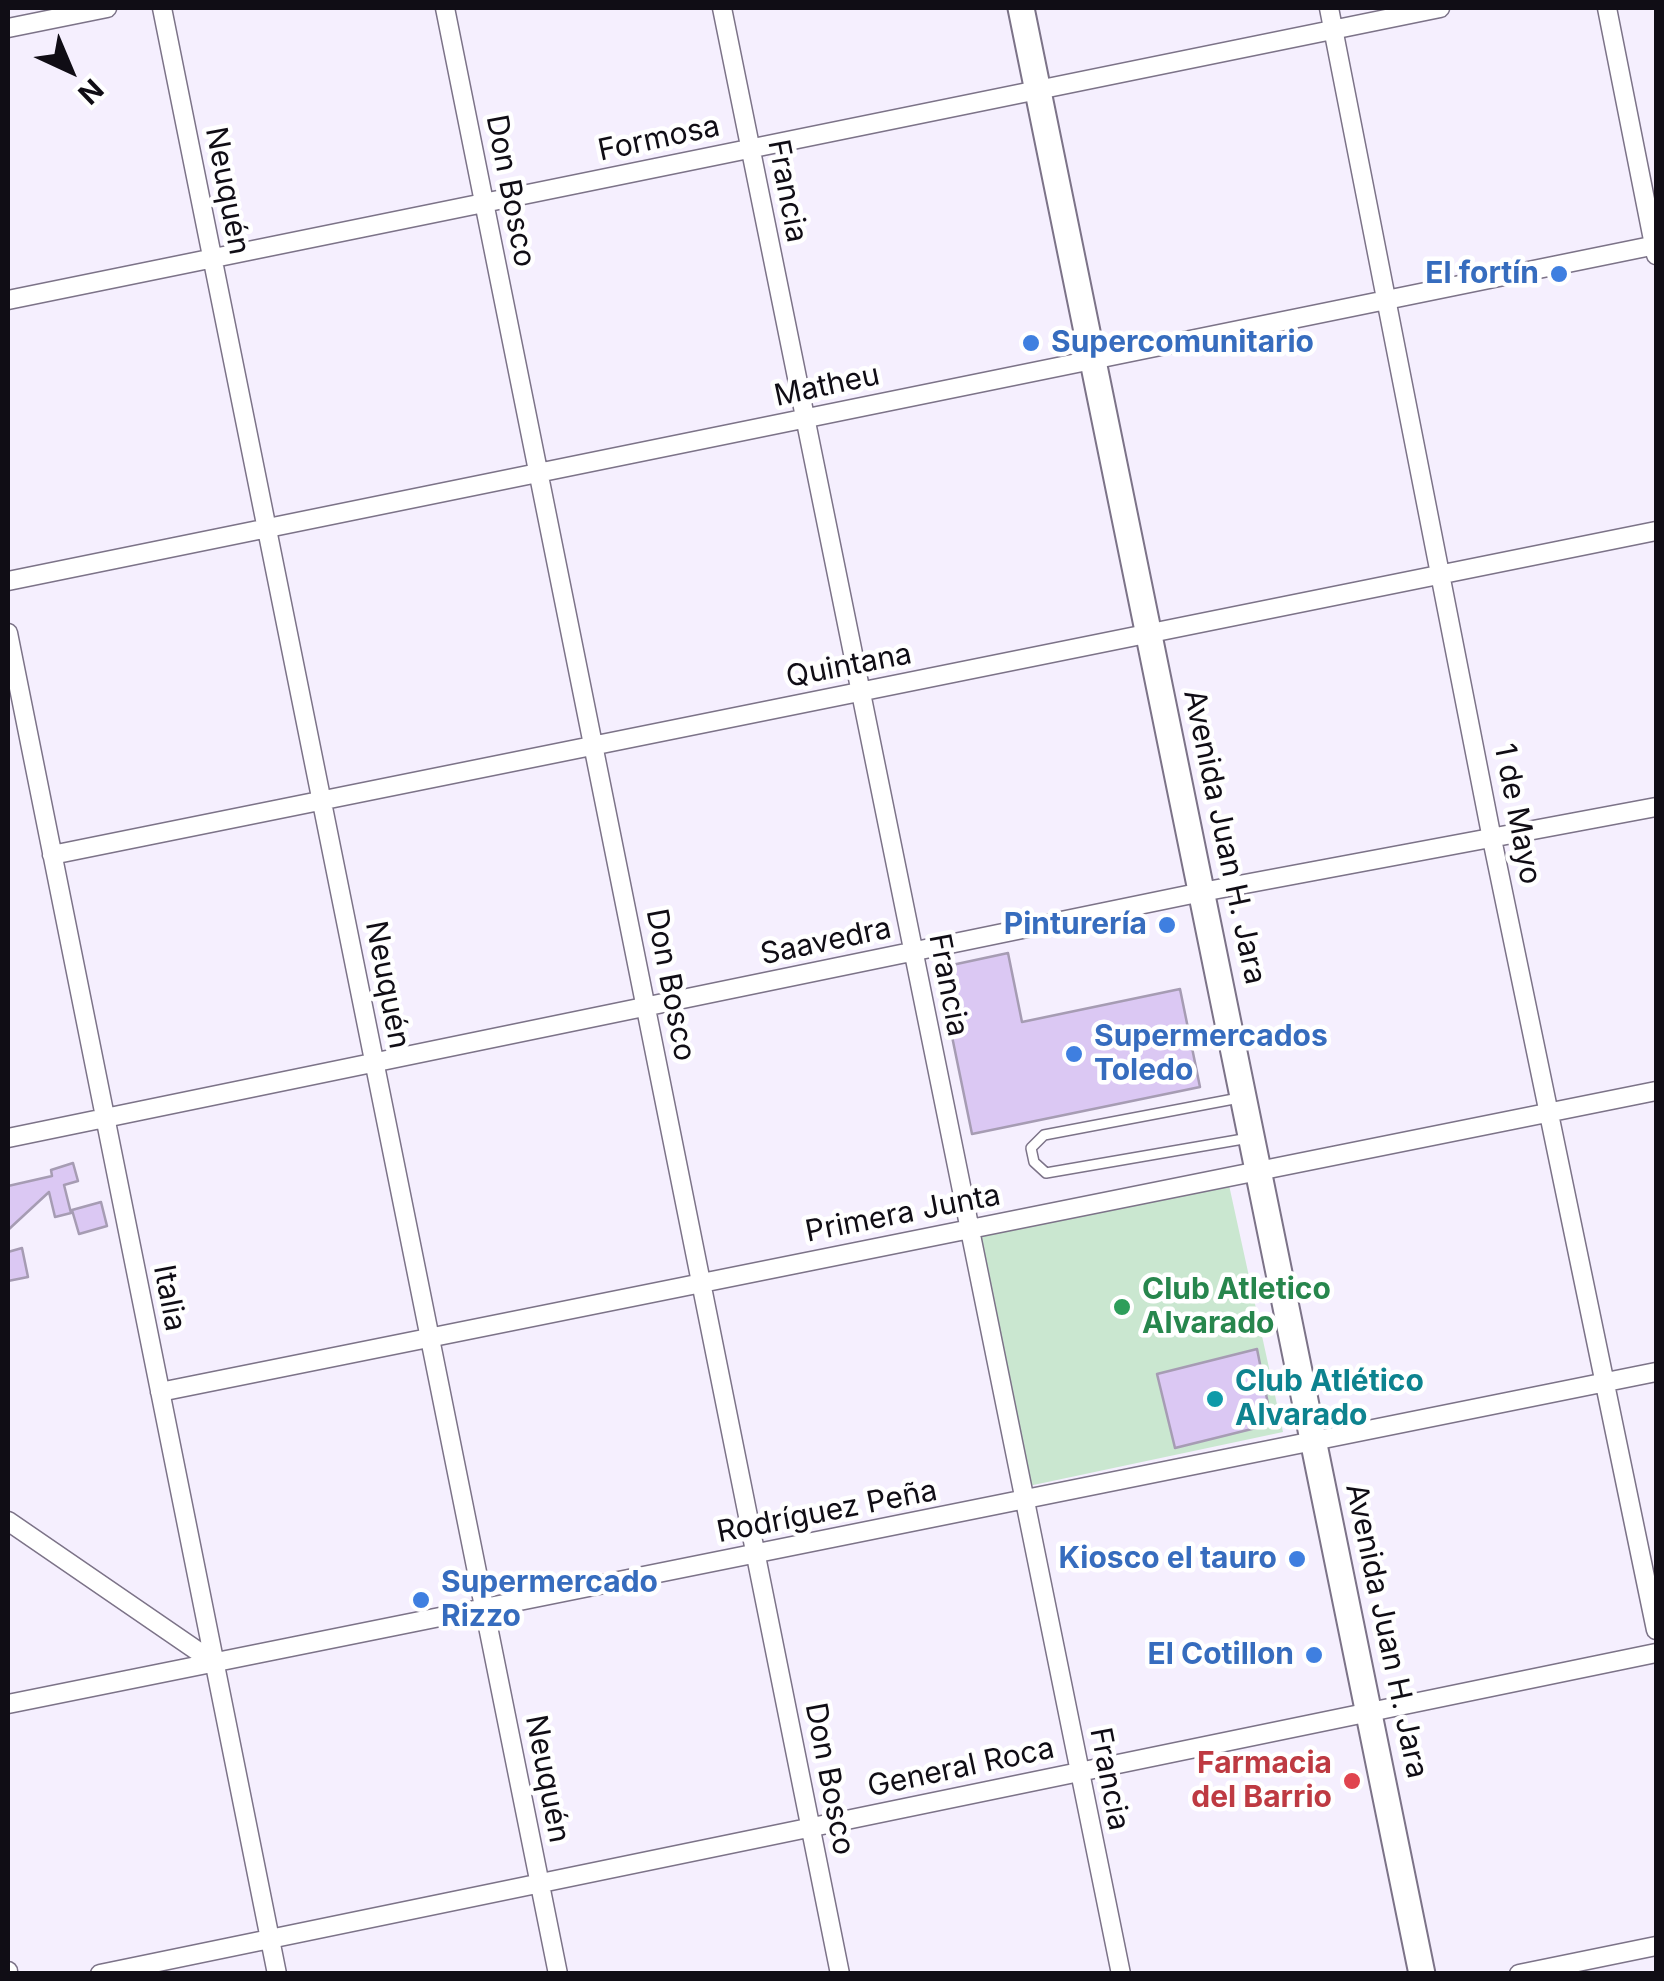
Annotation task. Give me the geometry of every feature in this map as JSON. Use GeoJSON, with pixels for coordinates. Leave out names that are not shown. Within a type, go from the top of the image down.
{"type":"FeatureCollection","features":[{"type":"Feature","properties":{"kind":"main road","name":"Avenida Juan H. Jara"},"geometry":{"type":"LineString","coordinates":[[1020,8],[1422,1974]]}},
{"type":"Feature","properties":{"kind":"street"},"geometry":{"type":"LineString","coordinates":[[8,28],[106,8]]}},
{"type":"Feature","properties":{"kind":"street","name":"Neuquén"},"geometry":{"type":"LineString","coordinates":[[162,8],[558,1974]]}},
{"type":"Feature","properties":{"kind":"street","name":"Don Bosco"},"geometry":{"type":"LineString","coordinates":[[445,8],[840,1974]]}},
{"type":"Feature","properties":{"kind":"street","name":"Francia"},"geometry":{"type":"LineString","coordinates":[[722,8],[1120,1974]]}},
{"type":"Feature","properties":{"kind":"street","name":"1 de Mayo"},"geometry":{"type":"LineString","coordinates":[[1329,8],[1492,839],[1552,1112],[1656,1630]]}},
{"type":"Feature","properties":{"kind":"street","name":"Formosa"},"geometry":{"type":"LineString","coordinates":[[8,300],[1440,8]]}},
{"type":"Feature","properties":{"kind":"street"},"geometry":{"type":"LineString","coordinates":[[1607,8],[1656,248]]}},
{"type":"Feature","properties":{"kind":"street","name":"Matheu"},"geometry":{"type":"LineString","coordinates":[[8,581],[1656,248]]}},
{"type":"Feature","properties":{"kind":"street","name":"Quintana"},"geometry":{"type":"LineString","coordinates":[[52,855],[1656,531]]}},
{"type":"Feature","properties":{"kind":"street","name":"Italia"},"geometry":{"type":"LineString","coordinates":[[8,634],[277,1974]]}},
{"type":"Feature","properties":{"kind":"street","name":"Saavedra"},"geometry":{"type":"LineString","coordinates":[[8,1138],[1202,892],[1656,807]]}},
{"type":"Feature","properties":{"kind":"street","name":"Primera Junta"},"geometry":{"type":"LineString","coordinates":[[160,1392],[1656,1091]]}},
{"type":"Feature","properties":{"kind":"street","name":"Rodríguez Peña"},"geometry":{"type":"LineString","coordinates":[[8,1704],[1656,1372]]}},
{"type":"Feature","properties":{"kind":"street"},"geometry":{"type":"LineString","coordinates":[[8,1521],[215,1663]]}},
{"type":"Feature","properties":{"kind":"street","name":"General Roca"},"geometry":{"type":"LineString","coordinates":[[100,1974],[1656,1653]]}},
{"type":"Feature","properties":{"kind":"street"},"geometry":{"type":"LineString","coordinates":[[1519,1974],[1656,1946]]}},
{"type":"Feature","properties":{"kind":"lane"},"geometry":{"type":"LineString","coordinates":[[1244,1097],[1044,1135],[1031,1148],[1034,1162],[1046,1174],[1252,1138]]}},
{"type":"Feature","properties":{"kind":"green space","name":"Club Atletico Alvarado"},"geometry":{"type":"Polygon","coordinates":[[[1229,1185],[1283,1432],[1024,1487],[973,1235],[1229,1185]]]}},
{"type":"Feature","properties":{"kind":"building","name":"Supermercados Toledo"},"geometry":{"type":"Polygon","coordinates":[[[1008,953],[1022,1022],[1180,989],[1200,1087],[972,1134],[938,968],[1008,953]]]}},
{"type":"Feature","properties":{"kind":"building"},"geometry":{"type":"Polygon","coordinates":[[[73,1163],[78,1181],[64,1185],[71,1213],[55,1217],[49,1192],[8,1230],[8,1186],[52,1176],[51,1170],[73,1163]]]}},
{"type":"Feature","properties":{"kind":"building"},"geometry":{"type":"Polygon","coordinates":[[[101,1202],[107,1226],[79,1234],[72,1210],[101,1202]]]}},
{"type":"Feature","properties":{"kind":"building"},"geometry":{"type":"Polygon","coordinates":[[[22,1248],[28,1277],[8,1281],[8,1252],[22,1248]]]}},
{"type":"Feature","properties":{"kind":"building","name":"Club Atlético Alvarado"},"geometry":{"type":"Polygon","coordinates":[[[1257,1349],[1272,1424],[1175,1448],[1157,1374],[1257,1349]]]}},
{"type":"Feature","properties":{"kind":"place","name":"El fortín"},"geometry":{"type":"Point","coordinates":[1559,274]}},
{"type":"Feature","properties":{"kind":"place","name":"Supercomunitario"},"geometry":{"type":"Point","coordinates":[1031,343]}},
{"type":"Feature","properties":{"kind":"place","name":"Pinturería"},"geometry":{"type":"Point","coordinates":[1167,925]}},
{"type":"Feature","properties":{"kind":"place","name":"Supermercados Toledo"},"geometry":{"type":"Point","coordinates":[1074,1054]}},
{"type":"Feature","properties":{"kind":"place","name":"Club Atletico Alvarado"},"geometry":{"type":"Point","coordinates":[1122,1307]}},
{"type":"Feature","properties":{"kind":"place","name":"Club Atlético Alvarado"},"geometry":{"type":"Point","coordinates":[1215,1399]}},
{"type":"Feature","properties":{"kind":"place","name":"Kiosco el tauro"},"geometry":{"type":"Point","coordinates":[1297,1559]}},
{"type":"Feature","properties":{"kind":"place","name":"Supermercado Rizzo"},"geometry":{"type":"Point","coordinates":[421,1600]}},
{"type":"Feature","properties":{"kind":"place","name":"El Cotillon"},"geometry":{"type":"Point","coordinates":[1314,1655]}},
{"type":"Feature","properties":{"kind":"place","name":"Farmacia del Barrio"},"geometry":{"type":"Point","coordinates":[1352,1781]}}]}
